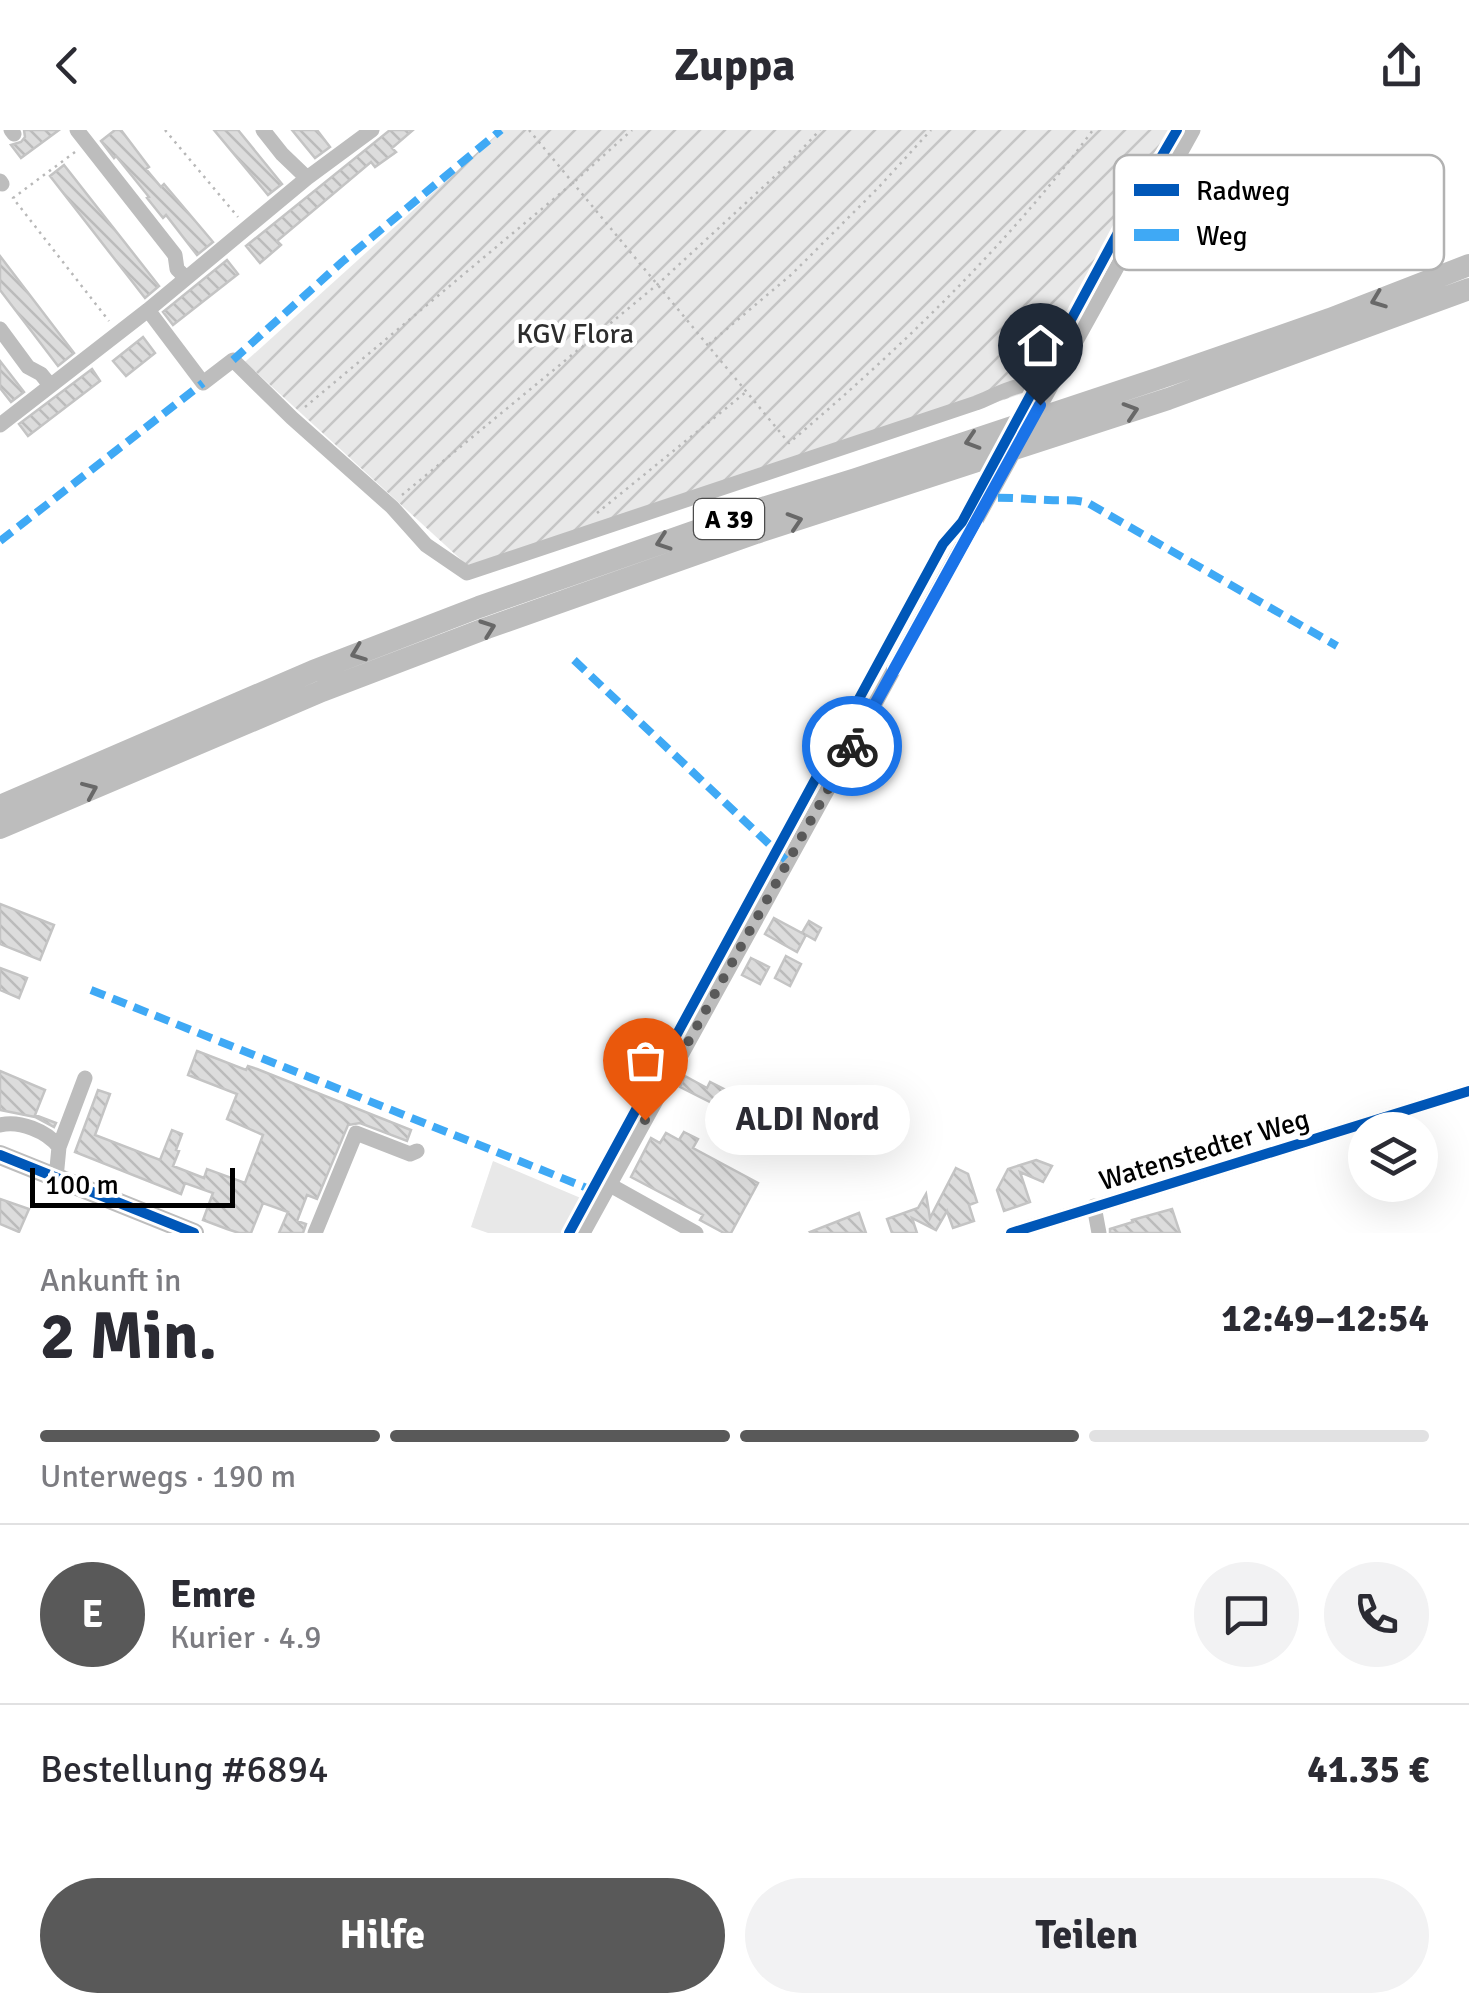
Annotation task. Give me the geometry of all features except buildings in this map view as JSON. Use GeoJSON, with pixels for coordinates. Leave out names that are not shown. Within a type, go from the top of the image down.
{"type":"FeatureCollection","features":[{"type":"Feature","properties":{"kind":"highway","name":"A 39"},"geometry":{"type":"LineString","coordinates":[[0,806],[313,671],[480,607],[750,512],[1160,378],[1469,265]]}},
{"type":"Feature","properties":{"kind":"highway","name":"A 39"},"geometry":{"type":"LineString","coordinates":[[0,828],[322,690],[487,628],[756,533],[1168,399],[1469,289]]}},
{"type":"Feature","properties":{"kind":"main road"},"geometry":{"type":"LineString","coordinates":[[0,1155],[194,1233]]}},
{"type":"Feature","properties":{"kind":"street"},"geometry":{"type":"LineString","coordinates":[[263,130],[303,174]]}},
{"type":"Feature","properties":{"kind":"street"},"geometry":{"type":"LineString","coordinates":[[0,424],[46,379],[148,310],[182,274],[247,228],[303,174],[372,130]]}},
{"type":"Feature","properties":{"kind":"street"},"geometry":{"type":"LineString","coordinates":[[1179,155],[1193,130]]}},
{"type":"Feature","properties":{"kind":"street"},"geometry":{"type":"LineString","coordinates":[[82,137],[175,255],[182,274]]}},
{"type":"Feature","properties":{"kind":"street"},"geometry":{"type":"LineString","coordinates":[[583,1233],[1115,270]]}},
{"type":"Feature","properties":{"kind":"street"},"geometry":{"type":"LineString","coordinates":[[148,310],[203,384],[233,360],[392,507],[426,544],[466,572],[1028,383],[1050,386]]}},
{"type":"Feature","properties":{"kind":"street"},"geometry":{"type":"LineString","coordinates":[[0,330],[28,367],[46,379]]}},
{"type":"Feature","properties":{"kind":"street"},"geometry":{"type":"LineString","coordinates":[[56,1178],[58,1147],[85,1078]]}},
{"type":"Feature","properties":{"kind":"street","name":"Watenstedter Weg"},"geometry":{"type":"LineString","coordinates":[[1011,1233],[1469,1090]]}},
{"type":"Feature","properties":{"kind":"street"},"geometry":{"type":"LineString","coordinates":[[0,1125],[13,1122],[52,1137],[58,1147]]}},
{"type":"Feature","properties":{"kind":"street"},"geometry":{"type":"LineString","coordinates":[[315,1233],[356,1133],[410,1154],[416,1150]]}},
{"type":"Feature","properties":{"kind":"street"},"geometry":{"type":"LineString","coordinates":[[610,1185],[696,1233]]}},
{"type":"Feature","properties":{"kind":"street"},"geometry":{"type":"LineString","coordinates":[[1094,1206],[1098,1233]]}},
{"type":"Feature","properties":{"kind":"path"},"geometry":{"type":"LineString","coordinates":[[165,130],[247,228]]}},
{"type":"Feature","properties":{"kind":"path"},"geometry":{"type":"LineString","coordinates":[[529,130],[789,443],[868,377],[972,274],[1064,170],[1093,130]]}},
{"type":"Feature","properties":{"kind":"path"},"geometry":{"type":"LineString","coordinates":[[292,418],[632,130]]}},
{"type":"Feature","properties":{"kind":"path"},"geometry":{"type":"LineString","coordinates":[[392,507],[408,488],[658,284],[820,130]]}},
{"type":"Feature","properties":{"kind":"path"},"geometry":{"type":"LineString","coordinates":[[708,345],[792,274],[931,130]]}},
{"type":"Feature","properties":{"kind":"path"},"geometry":{"type":"LineString","coordinates":[[82,137],[13,198],[118,332]]}},
{"type":"Feature","properties":{"kind":"path"},"geometry":{"type":"LineString","coordinates":[[588,532],[592,518],[746,391]]}},
{"type":"Feature","properties":{"kind":"green space","name":"KGV Flora"},"geometry":{"type":"Polygon","coordinates":[[[502,130],[1178,130],[1164,155],[1114,155],[1114,241],[1027,392],[479,576],[245,362],[502,130]]]}},
{"type":"Feature","properties":{"kind":"green space"},"geometry":{"type":"Polygon","coordinates":[[[493,1161],[583,1199],[565,1233],[488,1233],[471,1227],[493,1161]]]}},
{"type":"Feature","properties":{"kind":"marked path"},"geometry":{"type":"LineString","coordinates":[[233,360],[342,262],[501,130]]}},
{"type":"Feature","properties":{"kind":"marked path"},"geometry":{"type":"LineString","coordinates":[[0,541],[203,383]]}},
{"type":"Feature","properties":{"kind":"marked path"},"geometry":{"type":"LineString","coordinates":[[975,499],[1088,503],[1337,646]]}},
{"type":"Feature","properties":{"kind":"marked path"},"geometry":{"type":"LineString","coordinates":[[574,660],[788,862]]}},
{"type":"Feature","properties":{"kind":"marked path"},"geometry":{"type":"LineString","coordinates":[[91,990],[597,1192]]}},
{"type":"Feature","properties":{"kind":"cycle path"},"geometry":{"type":"LineString","coordinates":[[1162,155],[1177,130]]}},
{"type":"Feature","properties":{"kind":"cycle path"},"geometry":{"type":"LineString","coordinates":[[569,1233],[943,544],[962,522],[1114,240]]}},
{"type":"Feature","properties":{"kind":"cycle path"},"geometry":{"type":"LineString","coordinates":[[895,668],[975,524]]}},
{"type":"Feature","properties":{"kind":"cycle path"},"geometry":{"type":"LineString","coordinates":[[1011,1233],[1469,1091]]}},
{"type":"Feature","properties":{"kind":"cycle path"},"geometry":{"type":"LineString","coordinates":[[0,1155],[194,1233]]}},
{"type":"Feature","properties":{"kind":"way so far"},"geometry":{"type":"LineString","coordinates":[[645,1120],[852,746]]}},
{"type":"Feature","properties":{"kind":"place","name":"ALDI Nord"},"geometry":{"type":"Point","coordinates":[645,1120]}},
{"type":"Feature","properties":{"kind":"route"},"geometry":{"type":"LineString","coordinates":[[852,746],[1040,405]]}}]}
